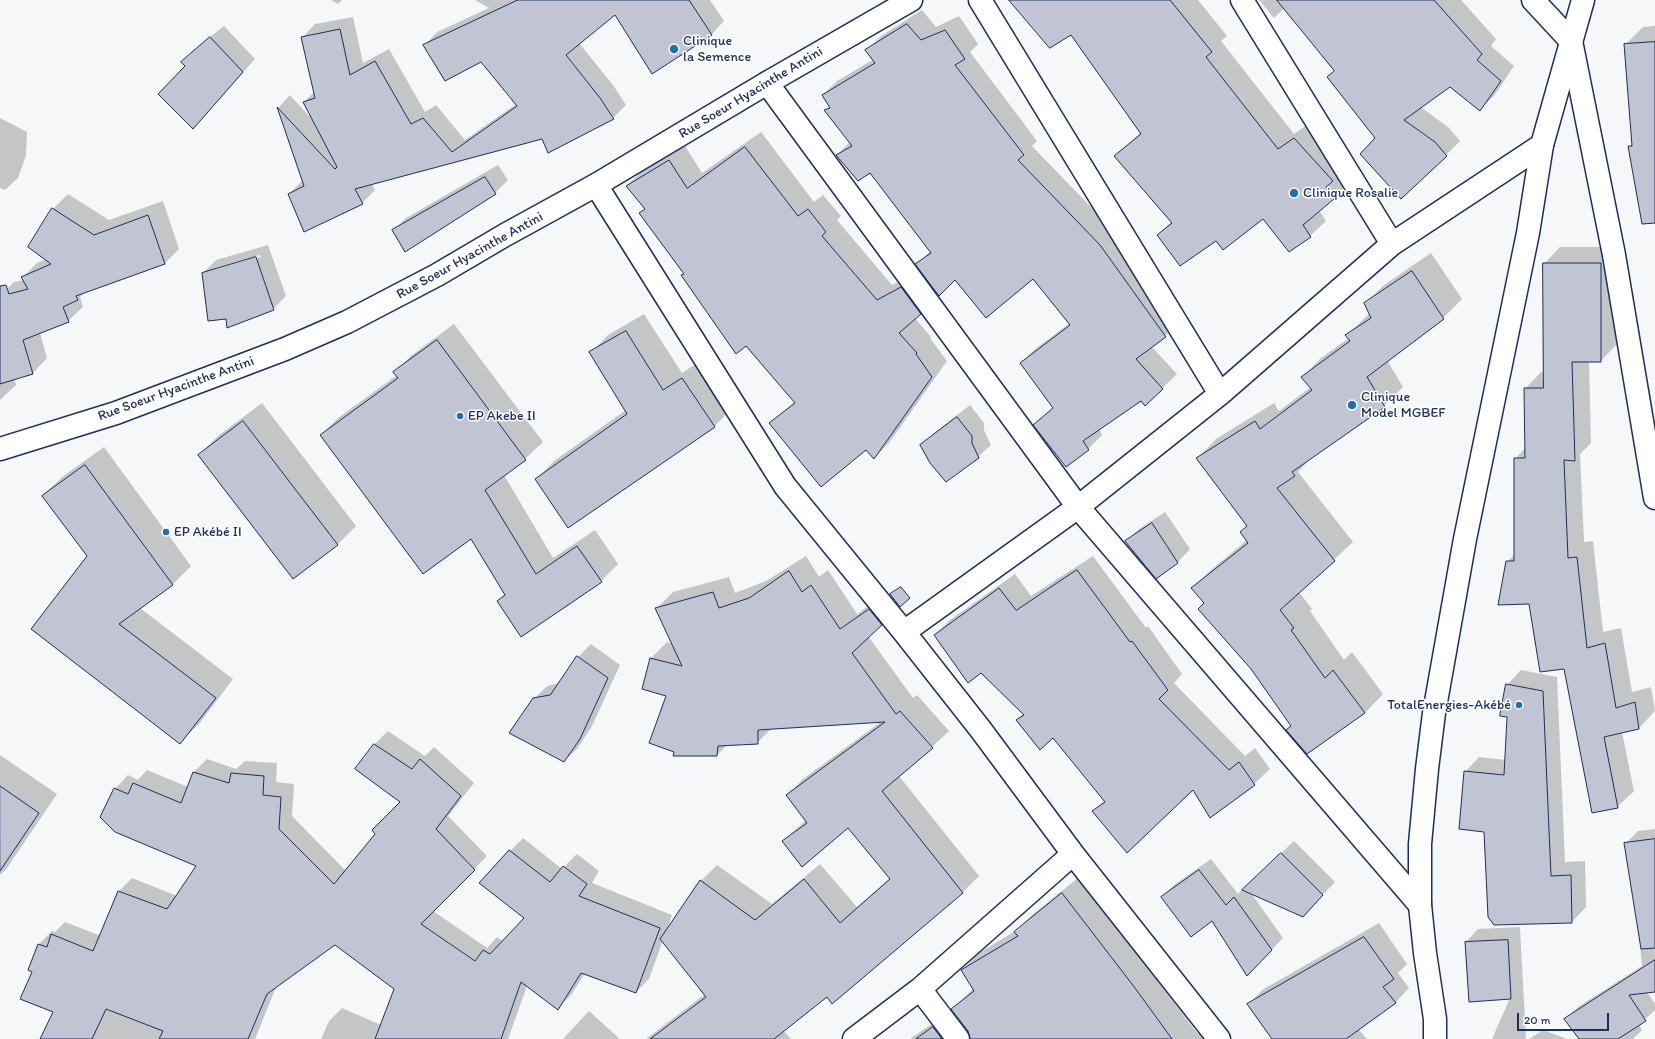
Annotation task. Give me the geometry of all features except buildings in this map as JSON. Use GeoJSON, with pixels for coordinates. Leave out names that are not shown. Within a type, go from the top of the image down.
{"type":"FeatureCollection","features":[{"type":"Feature","properties":{"kind":"street","name":"Rue Soeur Hyacinthe Antini"},"geometry":{"type":"LineString","coordinates":[[0,449],[116,413],[284,349],[347,322],[437,275],[505,235],[596,186],[767,83],[911,0]]}},
{"type":"Feature","properties":{"kind":"street"},"geometry":{"type":"LineString","coordinates":[[980,0],[1220,394]]}},
{"type":"Feature","properties":{"kind":"street"},"geometry":{"type":"LineString","coordinates":[[1242,0],[1392,244]]}},
{"type":"Feature","properties":{"kind":"street"},"geometry":{"type":"LineString","coordinates":[[1532,0],[1570,41],[1614,255],[1655,498]]}},
{"type":"Feature","properties":{"kind":"street"},"geometry":{"type":"LineString","coordinates":[[1435,1039],[1435,1019],[1424,953],[1420,905],[1420,844],[1434,713],[1465,539],[1528,233],[1542,145],[1570,41],[1583,0]]}},
{"type":"Feature","properties":{"kind":"street"},"geometry":{"type":"LineString","coordinates":[[767,83],[1078,507],[1420,905]]}},
{"type":"Feature","properties":{"kind":"street"},"geometry":{"type":"LineString","coordinates":[[904,632],[1078,507],[1220,394],[1392,244],[1542,145]]}},
{"type":"Feature","properties":{"kind":"street"},"geometry":{"type":"LineString","coordinates":[[596,186],[785,486],[904,632],[981,730],[1074,854],[1219,1039]]}},
{"type":"Feature","properties":{"kind":"street"},"geometry":{"type":"LineString","coordinates":[[854,1039],[920,989],[1074,854]]}},
{"type":"Feature","properties":{"kind":"street"},"geometry":{"type":"LineString","coordinates":[[920,989],[958,1039]]}},
{"type":"Feature","properties":{"kind":"place","name":"Clinique la Semence"},"geometry":{"type":"Point","coordinates":[674,49]}},
{"type":"Feature","properties":{"kind":"place","name":"Clinique Rosalie"},"geometry":{"type":"Point","coordinates":[1294,193]}},
{"type":"Feature","properties":{"kind":"place","name":"Clinique Model MGBEF"},"geometry":{"type":"Point","coordinates":[1352,405]}},
{"type":"Feature","properties":{"kind":"place","name":"EP Akebe II"},"geometry":{"type":"Point","coordinates":[460,416]}},
{"type":"Feature","properties":{"kind":"place","name":"EP Akébé II"},"geometry":{"type":"Point","coordinates":[166,532]}},
{"type":"Feature","properties":{"kind":"place","name":"TotalEnergies-Akébé"},"geometry":{"type":"Point","coordinates":[1519,705]}}]}
